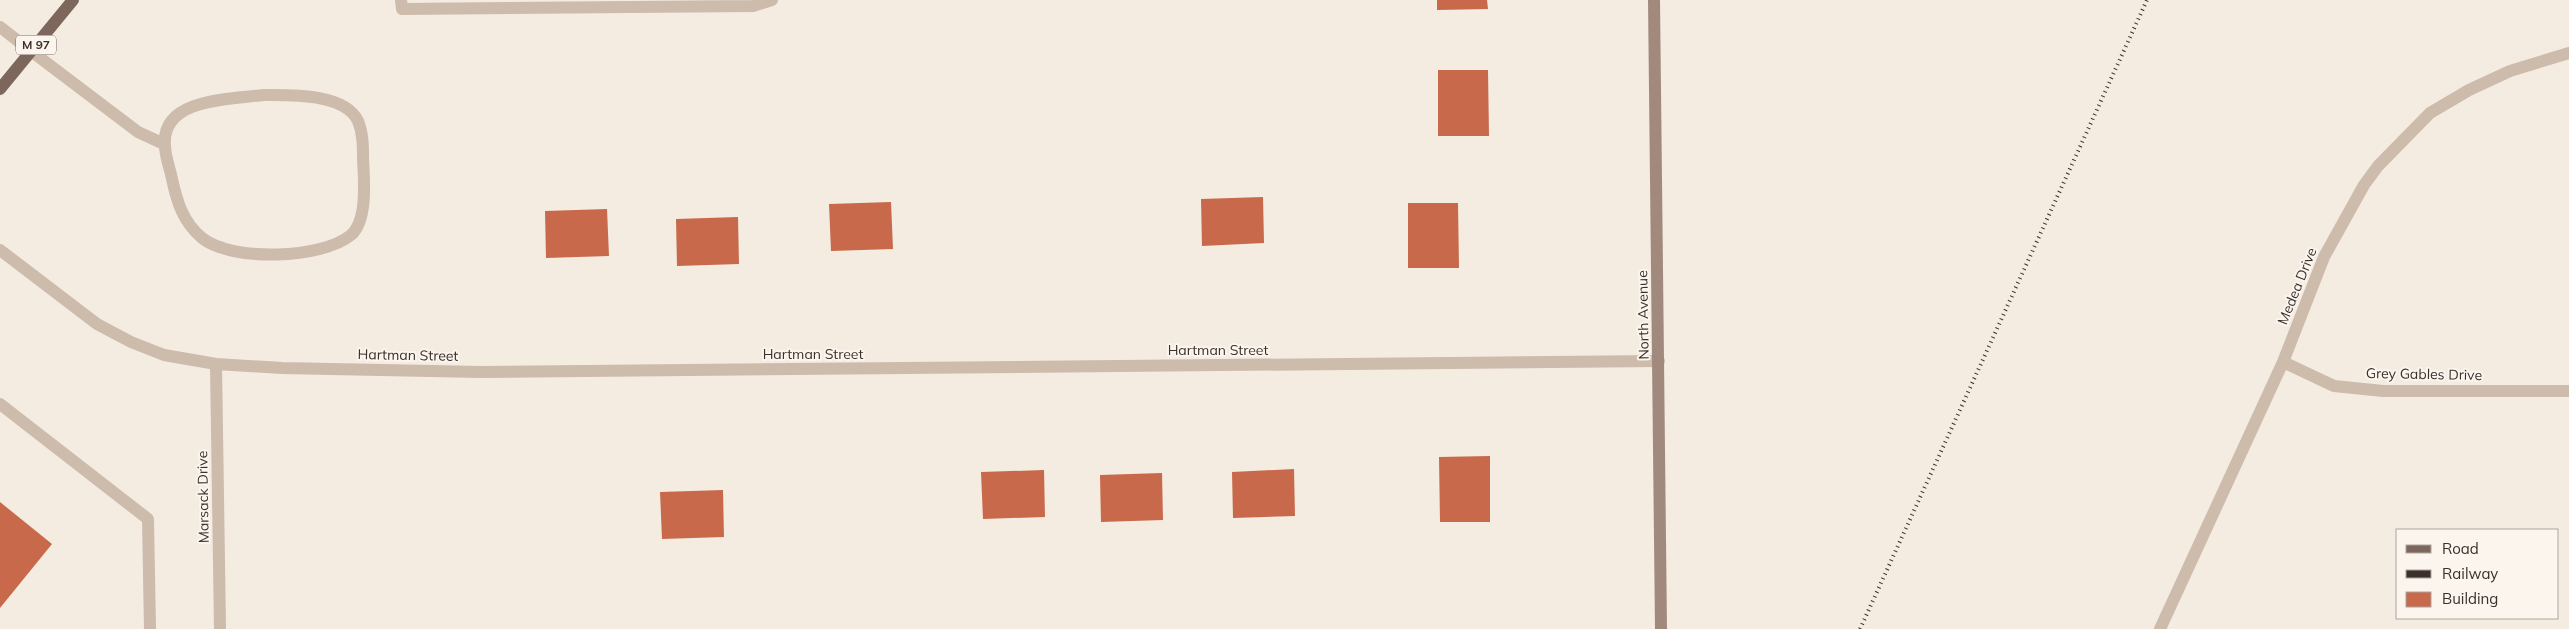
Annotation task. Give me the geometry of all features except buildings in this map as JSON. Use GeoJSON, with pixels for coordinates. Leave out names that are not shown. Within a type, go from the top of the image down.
{"type":"FeatureCollection","features":[{"type":"Feature","properties":{"kind":"main road","name":"M 97"},"geometry":{"type":"LineString","coordinates":[[0,89],[73,0]]}},
{"type":"Feature","properties":{"kind":"main road","name":"North Avenue"},"geometry":{"type":"LineString","coordinates":[[1654,0],[1661,629]]}},
{"type":"Feature","properties":{"kind":"street"},"geometry":{"type":"LineString","coordinates":[[401,0],[402,9],[753,6],[772,0]]}},
{"type":"Feature","properties":{"kind":"street"},"geometry":{"type":"LineString","coordinates":[[0,27],[138,132],[164,144]]}},
{"type":"Feature","properties":{"kind":"street","name":"Medea Drive"},"geometry":{"type":"LineString","coordinates":[[2160,629],[2283,362],[2324,257],[2364,185],[2378,166],[2430,113],[2469,90],[2510,71],[2569,53]]}},
{"type":"Feature","properties":{"kind":"street"},"geometry":{"type":"LineString","coordinates":[[264,95],[302,96],[331,101],[349,109],[358,120],[363,138],[364,203],[359,223],[351,235],[329,246],[310,252],[267,254],[216,247],[192,228],[179,207],[164,144],[167,127],[175,115],[197,105],[264,95]]}},
{"type":"Feature","properties":{"kind":"street","name":"Hartman Street"},"geometry":{"type":"LineString","coordinates":[[0,250],[97,324],[131,342],[164,354],[216,364],[282,368],[480,372],[1659,362]]}},
{"type":"Feature","properties":{"kind":"street","name":"Grey Gables Drive"},"geometry":{"type":"LineString","coordinates":[[2283,362],[2334,386],[2374,390],[2569,391]]}},
{"type":"Feature","properties":{"kind":"street","name":"Marsack Drive"},"geometry":{"type":"LineString","coordinates":[[216,364],[220,629]]}},
{"type":"Feature","properties":{"kind":"street"},"geometry":{"type":"LineString","coordinates":[[0,404],[148,519],[150,629]]}},
{"type":"Feature","properties":{"kind":"railway"},"geometry":{"type":"LineString","coordinates":[[1860,629],[2147,0]]}}]}
